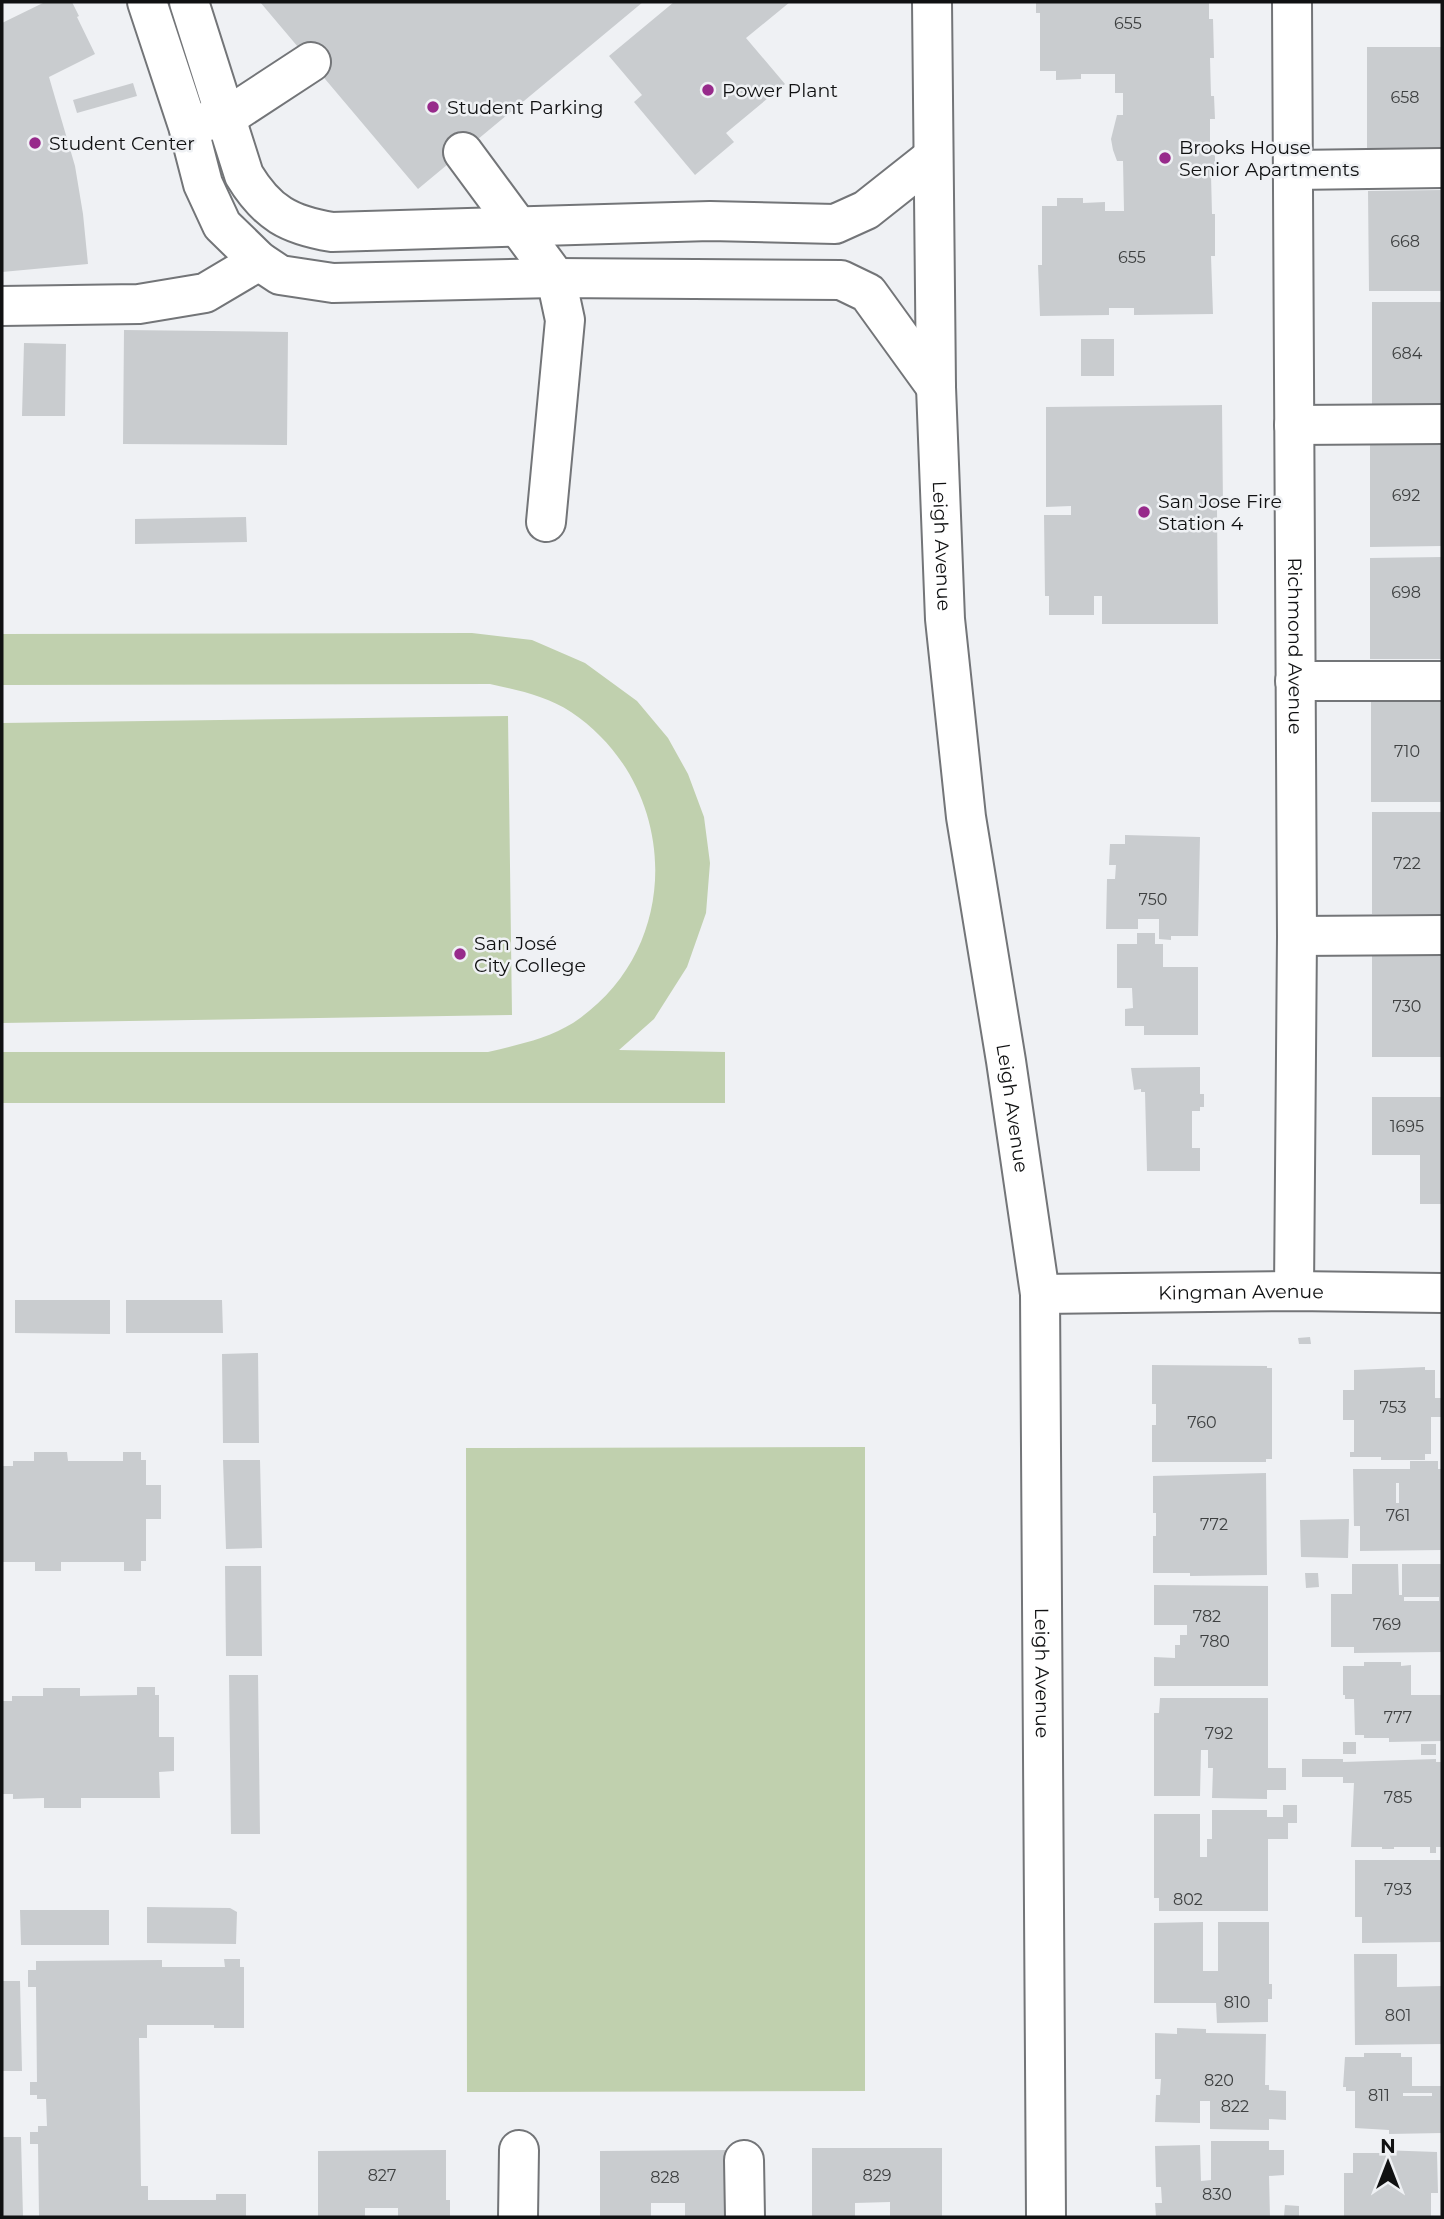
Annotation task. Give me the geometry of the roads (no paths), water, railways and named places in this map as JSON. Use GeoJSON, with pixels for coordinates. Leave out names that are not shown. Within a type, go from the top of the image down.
{"type":"FeatureCollection","features":[{"type":"Feature","properties":{"kind":"street"},"geometry":{"type":"LineString","coordinates":[[147,2],[188,126],[203,184],[222,225],[259,261],[280,275],[333,283],[556,278],[841,280],[868,293],[936,387]]}},
{"type":"Feature","properties":{"kind":"street"},"geometry":{"type":"LineString","coordinates":[[189,2],[244,176],[257,197],[279,216],[307,228],[332,232],[710,221],[835,224],[866,210],[933,157]]}},
{"type":"Feature","properties":{"kind":"street","name":"Leigh Avenue"},"geometry":{"type":"LineString","coordinates":[[932,2],[936,387],[946,619],[966,817],[1040,1294],[1045,2217]]}},
{"type":"Feature","properties":{"kind":"street","name":"Richmond Avenue"},"geometry":{"type":"LineString","coordinates":[[1292,2],[1297,936],[1294,1291]]}},
{"type":"Feature","properties":{"kind":"street"},"geometry":{"type":"LineString","coordinates":[[188,126],[227,117],[311,62]]}},
{"type":"Feature","properties":{"kind":"street"},"geometry":{"type":"LineString","coordinates":[[463,152],[556,278],[565,320],[546,522]]}},
{"type":"Feature","properties":{"kind":"street"},"geometry":{"type":"LineString","coordinates":[[1293,170],[1442,168]]}},
{"type":"Feature","properties":{"kind":"street"},"geometry":{"type":"LineString","coordinates":[[2,306],[139,304],[205,293],[259,261]]}},
{"type":"Feature","properties":{"kind":"street"},"geometry":{"type":"LineString","coordinates":[[1294,425],[1442,425]]}},
{"type":"Feature","properties":{"kind":"street"},"geometry":{"type":"LineString","coordinates":[[1295,681],[1442,681]]}},
{"type":"Feature","properties":{"kind":"street"},"geometry":{"type":"LineString","coordinates":[[1297,936],[1442,935]]}},
{"type":"Feature","properties":{"kind":"street","name":"Kingman Avenue"},"geometry":{"type":"LineString","coordinates":[[1040,1294],[1294,1291],[1442,1293]]}},
{"type":"Feature","properties":{"kind":"street"},"geometry":{"type":"LineString","coordinates":[[518,2217],[519,2150]]}},
{"type":"Feature","properties":{"kind":"street"},"geometry":{"type":"LineString","coordinates":[[744,2160],[745,2217]]}},
{"type":"Feature","properties":{"kind":"place","name":"Power Plant"},"geometry":{"type":"Point","coordinates":[708,90]}},
{"type":"Feature","properties":{"kind":"place","name":"Student Parking"},"geometry":{"type":"Point","coordinates":[433,107]}},
{"type":"Feature","properties":{"kind":"place","name":"Student Center"},"geometry":{"type":"Point","coordinates":[35,143]}},
{"type":"Feature","properties":{"kind":"place","name":"Brooks House Senior Apartments"},"geometry":{"type":"Point","coordinates":[1165,158]}},
{"type":"Feature","properties":{"kind":"place","name":"San Jose Fire Station 4"},"geometry":{"type":"Point","coordinates":[1144,512]}},
{"type":"Feature","properties":{"kind":"place","name":"San José City College"},"geometry":{"type":"Point","coordinates":[460,954]}}]}
